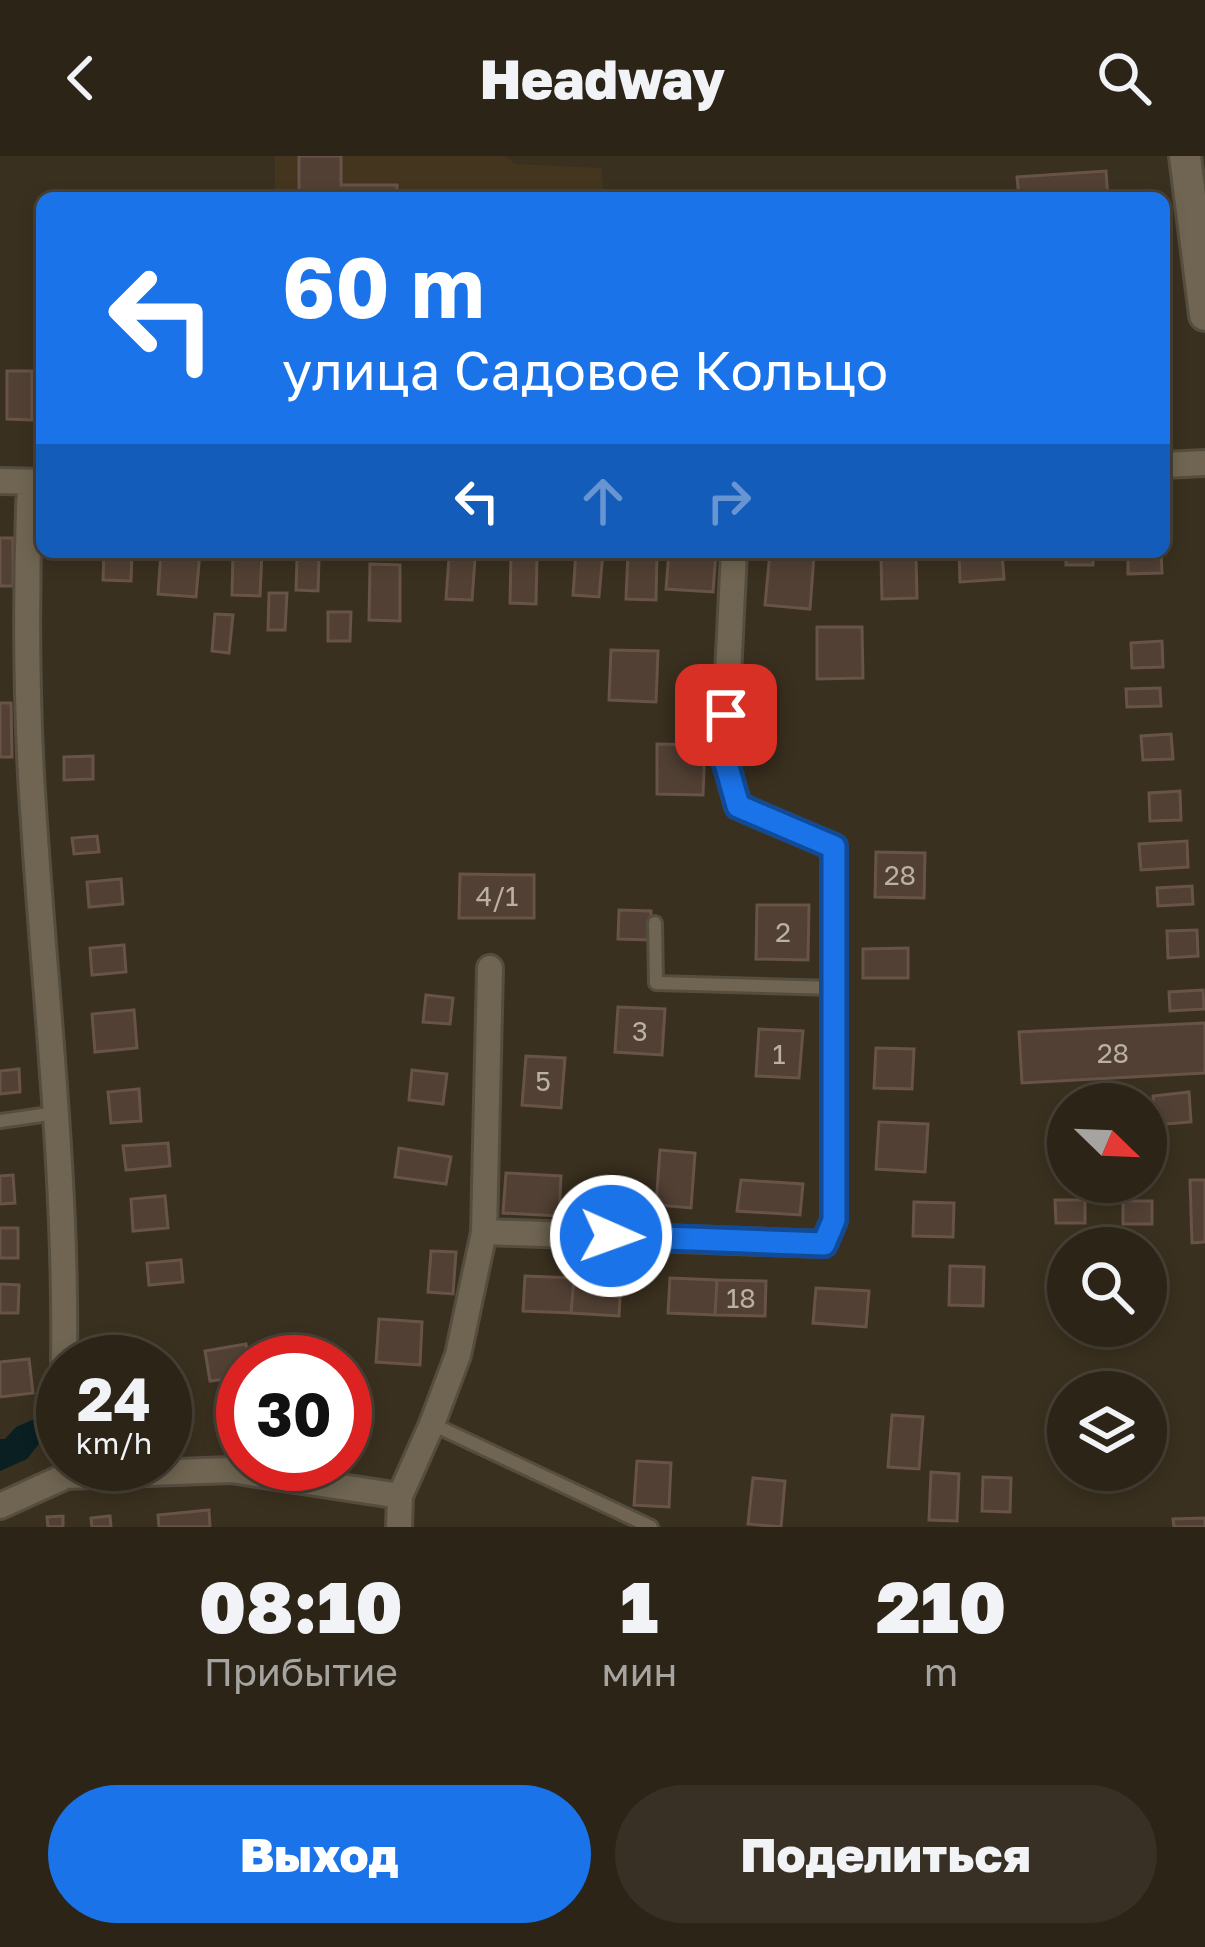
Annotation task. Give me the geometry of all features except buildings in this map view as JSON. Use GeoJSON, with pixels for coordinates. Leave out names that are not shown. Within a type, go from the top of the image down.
{"type":"FeatureCollection","features":[{"type":"Feature","properties":{"kind":"main road"},"geometry":{"type":"LineString","coordinates":[[1185,156],[1205,315]]}},
{"type":"Feature","properties":{"kind":"street"},"geometry":{"type":"LineString","coordinates":[[1170,465],[1205,463]]}},
{"type":"Feature","properties":{"kind":"street"},"geometry":{"type":"LineString","coordinates":[[0,481],[36,482],[25,602],[31,775],[56,1113],[63,1335]]}},
{"type":"Feature","properties":{"kind":"street"},"geometry":{"type":"LineString","coordinates":[[484,1232],[824,1244],[834,1220],[834,847],[738,806],[724,756],[734,558]]}},
{"type":"Feature","properties":{"kind":"street"},"geometry":{"type":"LineString","coordinates":[[399,1527],[400,1496],[458,1355],[484,1232],[490,968]]}},
{"type":"Feature","properties":{"kind":"street"},"geometry":{"type":"LineString","coordinates":[[192,1470],[231,1470],[400,1496]]}},
{"type":"Feature","properties":{"kind":"street"},"geometry":{"type":"LineString","coordinates":[[0,1506],[36,1486]]}},
{"type":"Feature","properties":{"kind":"lane"},"geometry":{"type":"LineString","coordinates":[[655,923],[656,983],[834,988]]}},
{"type":"Feature","properties":{"kind":"lane"},"geometry":{"type":"LineString","coordinates":[[0,1121],[56,1113]]}},
{"type":"Feature","properties":{"kind":"lane"},"geometry":{"type":"LineString","coordinates":[[433,1424],[651,1527]]}},
{"type":"Feature","properties":{"kind":"shaded area"},"geometry":{"type":"Polygon","coordinates":[[[275,156],[505,156],[515,164],[602,168],[603,192],[275,192],[275,156]]]}},
{"type":"Feature","properties":{"kind":"water"},"geometry":{"type":"Polygon","coordinates":[[[36,1418],[36,1447],[27,1459],[0,1471],[0,1439],[36,1418]]]}},
{"type":"Feature","properties":{"kind":"route"},"geometry":{"type":"LineString","coordinates":[[611,1236],[824,1244],[834,1220],[834,847],[738,806],[724,756],[726,715]]}}]}
